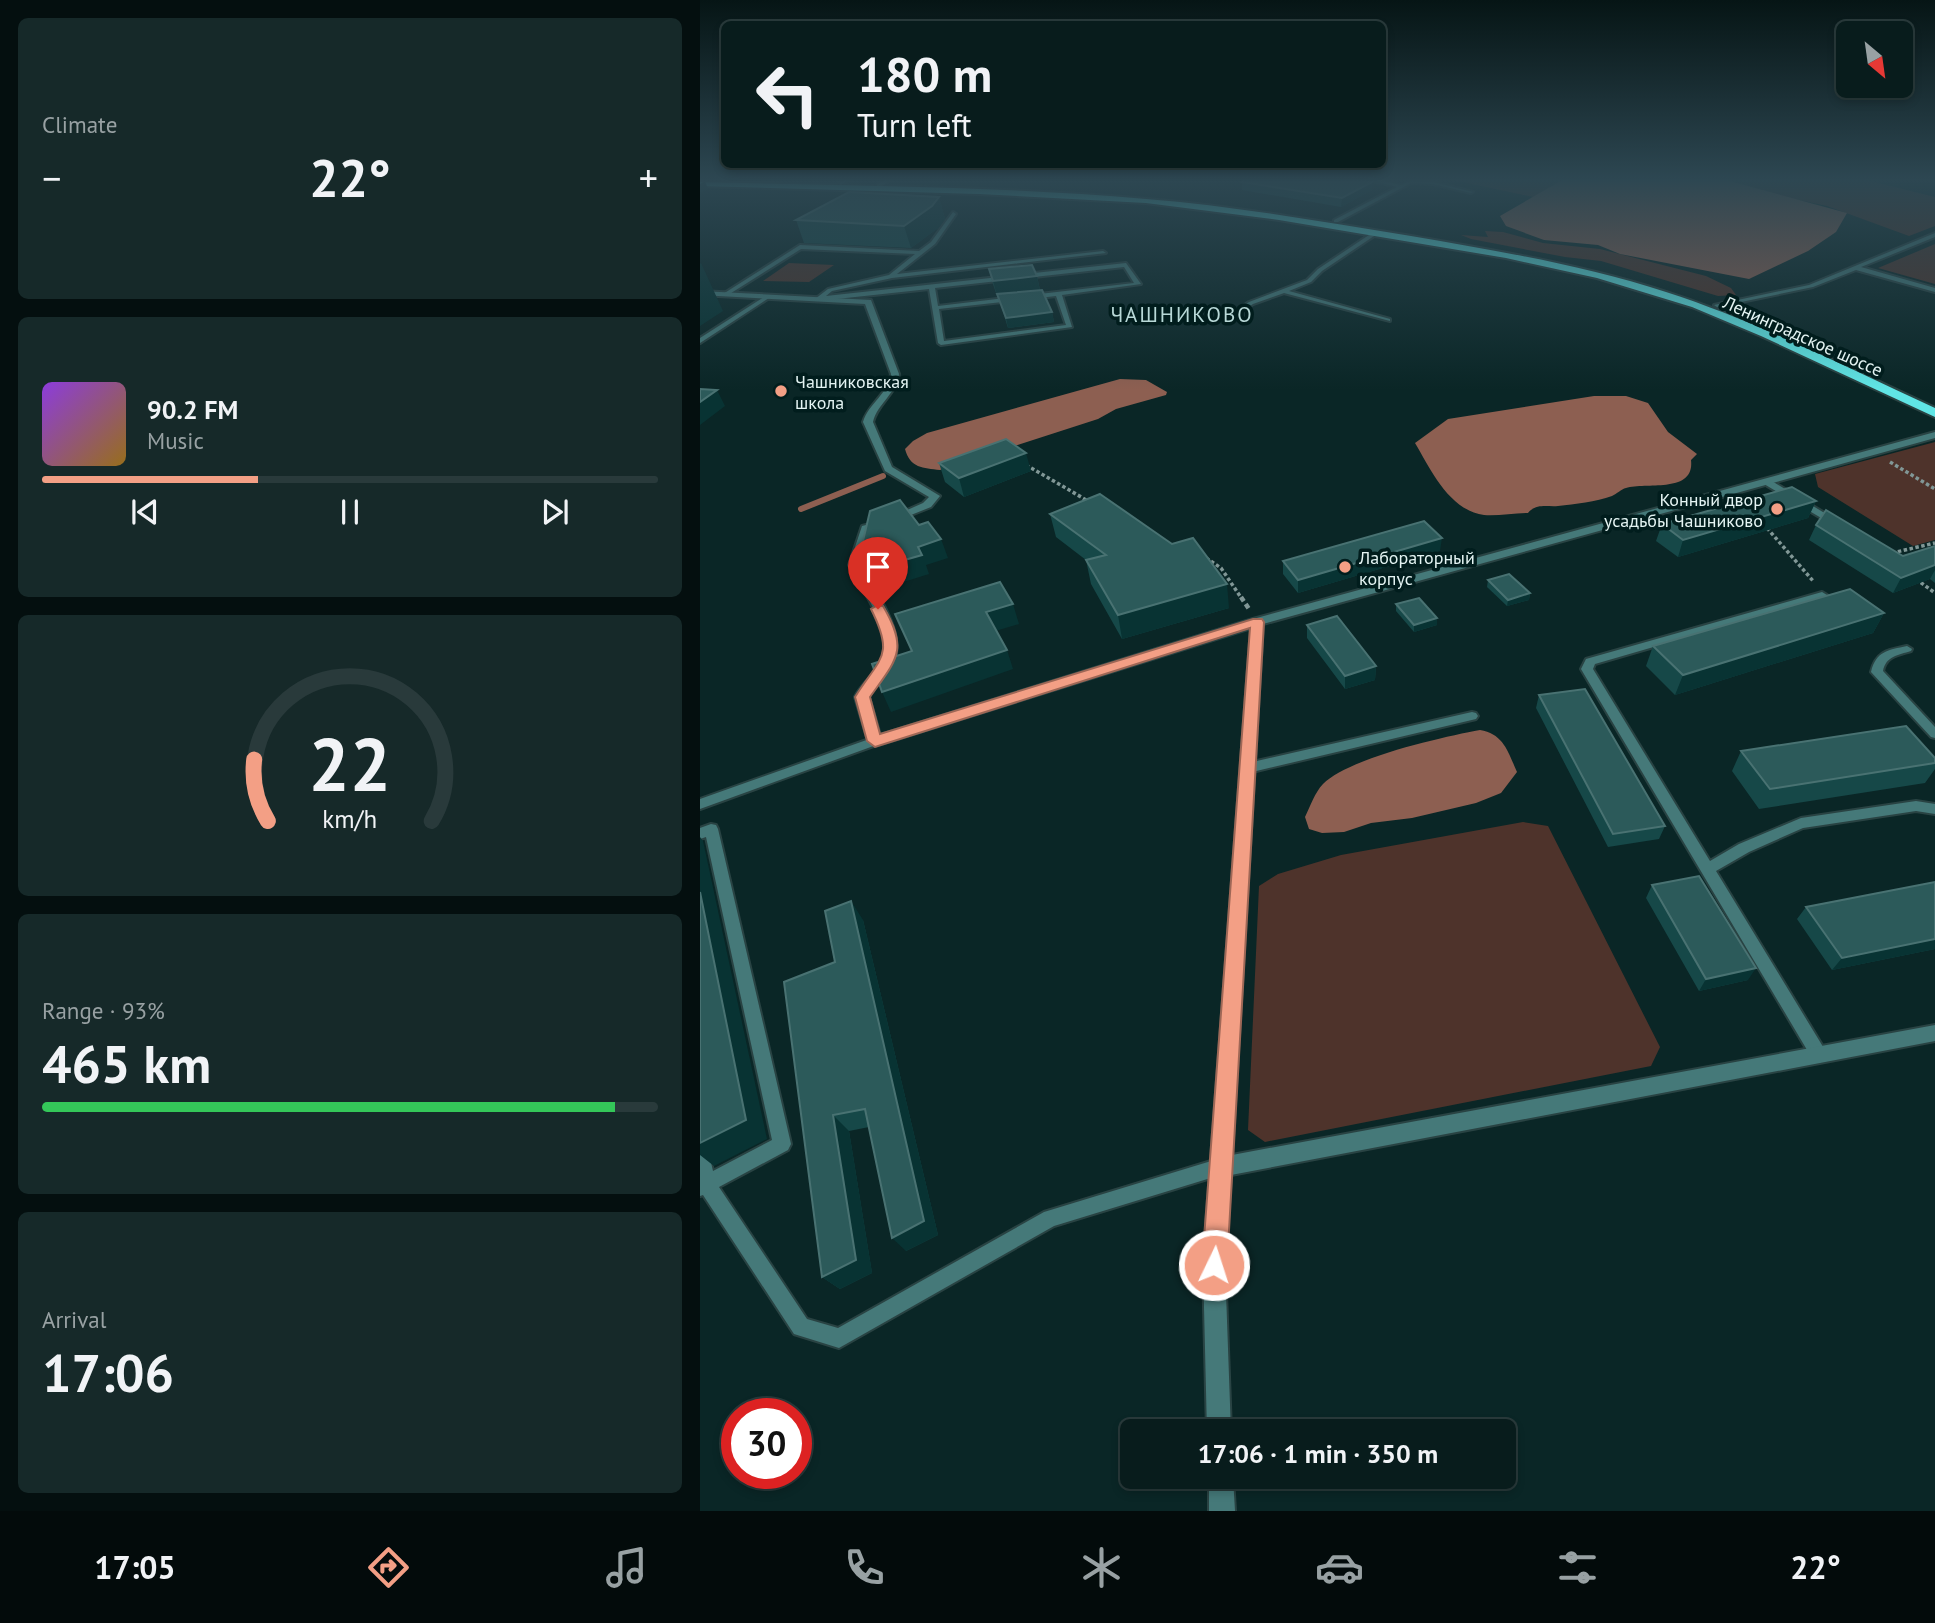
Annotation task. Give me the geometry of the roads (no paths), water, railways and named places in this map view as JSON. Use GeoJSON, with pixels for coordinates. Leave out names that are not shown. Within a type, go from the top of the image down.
{"type":"FeatureCollection","features":[{"type":"Feature","properties":{"kind":"highway","name":"Ленинградское шоссе"},"geometry":{"type":"LineString","coordinates":[[1461,249],[1531,261],[1660,293],[1755,331],[1935,413]]}},
{"type":"Feature","properties":{"kind":"highway","name":"Ленинградское шоссе"},"geometry":{"type":"LineString","coordinates":[[1492,249],[1569,262],[1717,304],[1910,389]]}},
{"type":"Feature","properties":{"kind":"street"},"geometry":{"type":"LineString","coordinates":[[700,293],[818,299],[866,298],[895,374],[894,383],[870,414],[868,422],[888,469],[934,496],[927,505],[866,528],[855,565],[892,642],[889,659],[862,697],[875,741],[1257,622],[1935,435]]}},
{"type":"Feature","properties":{"kind":"street"},"geometry":{"type":"LineString","coordinates":[[1219,1419],[1214,1265],[1257,622]]}},
{"type":"Feature","properties":{"kind":"street"},"geometry":{"type":"LineString","coordinates":[[1221,1167],[1935,1033]]}},
{"type":"Feature","properties":{"kind":"street"},"geometry":{"type":"LineString","coordinates":[[1221,1489],[1222,1511]]}},
{"type":"Feature","properties":{"kind":"lane"},"geometry":{"type":"LineString","coordinates":[[726,294],[798,249]]}},
{"type":"Feature","properties":{"kind":"lane"},"geometry":{"type":"LineString","coordinates":[[830,249],[920,253]]}},
{"type":"Feature","properties":{"kind":"lane"},"geometry":{"type":"LineString","coordinates":[[892,276],[926,249]]}},
{"type":"Feature","properties":{"kind":"lane"},"geometry":{"type":"LineString","coordinates":[[1229,318],[1251,303],[1309,281],[1320,270],[1352,249]]}},
{"type":"Feature","properties":{"kind":"lane"},"geometry":{"type":"LineString","coordinates":[[1717,304],[1811,286],[1903,249]]}},
{"type":"Feature","properties":{"kind":"lane"},"geometry":{"type":"LineString","coordinates":[[818,299],[830,290],[892,276],[1103,253]]}},
{"type":"Feature","properties":{"kind":"lane"},"geometry":{"type":"LineString","coordinates":[[866,298],[932,287],[1126,265],[1138,284],[935,308]]}},
{"type":"Feature","properties":{"kind":"lane"},"geometry":{"type":"LineString","coordinates":[[1857,268],[1935,290]]}},
{"type":"Feature","properties":{"kind":"lane"},"geometry":{"type":"LineString","coordinates":[[932,287],[941,343],[1070,326],[1058,293]]}},
{"type":"Feature","properties":{"kind":"lane"},"geometry":{"type":"LineString","coordinates":[[1284,291],[1388,320]]}},
{"type":"Feature","properties":{"kind":"lane"},"geometry":{"type":"LineString","coordinates":[[700,341],[769,296]]}},
{"type":"Feature","properties":{"kind":"lane"},"geometry":{"type":"LineString","coordinates":[[1767,482],[1850,532]]}},
{"type":"Feature","properties":{"kind":"lane"},"geometry":{"type":"LineString","coordinates":[[1819,1055],[1587,669],[1590,662],[1822,595]]}},
{"type":"Feature","properties":{"kind":"lane"},"geometry":{"type":"LineString","coordinates":[[1907,649],[1888,653],[1879,662],[1877,672],[1888,687],[1935,734]]}},
{"type":"Feature","properties":{"kind":"lane"},"geometry":{"type":"LineString","coordinates":[[1248,768],[1472,716]]}},
{"type":"Feature","properties":{"kind":"lane"},"geometry":{"type":"LineString","coordinates":[[700,804],[875,741]]}},
{"type":"Feature","properties":{"kind":"lane"},"geometry":{"type":"LineString","coordinates":[[1707,869],[1744,848],[1801,823],[1916,806],[1935,809]]}},
{"type":"Feature","properties":{"kind":"lane"},"geometry":{"type":"LineString","coordinates":[[700,834],[711,829],[782,1144],[703,1185]]}},
{"type":"Feature","properties":{"kind":"lane"},"geometry":{"type":"LineString","coordinates":[[700,1147],[703,1185],[801,1327],[839,1338],[1050,1217],[1221,1167]]}},
{"type":"Feature","properties":{"kind":"waterway"},"geometry":{"type":"LineString","coordinates":[[801,509],[883,476]]}},
{"type":"Feature","properties":{"kind":"place","name":"Чашниковская школа"},"geometry":{"type":"Point","coordinates":[781,391]}},
{"type":"Feature","properties":{"kind":"place","name":"Конный двор усадьбы Чашниково"},"geometry":{"type":"Point","coordinates":[1777,509]}},
{"type":"Feature","properties":{"kind":"place","name":"Лабораторный корпус"},"geometry":{"type":"Point","coordinates":[1345,567]}},
{"type":"Feature","properties":{"kind":"district","name":"ЧАШНИКОВО"},"geometry":{"type":"Point","coordinates":[1182,314]}}]}
